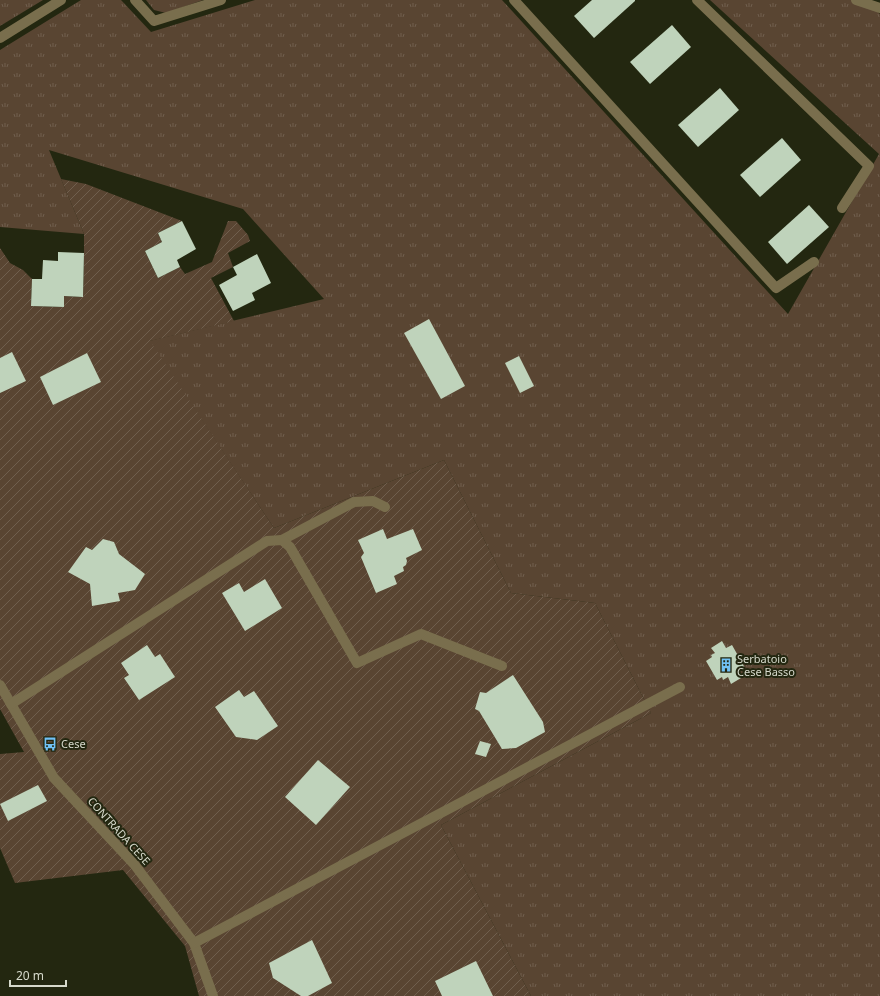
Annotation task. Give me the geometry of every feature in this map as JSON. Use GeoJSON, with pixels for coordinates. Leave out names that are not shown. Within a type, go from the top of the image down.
{"type":"FeatureCollection","features":[{"type":"Feature","properties":{"kind":"street"},"geometry":{"type":"LineString","coordinates":[[0,38],[61,0]]}},
{"type":"Feature","properties":{"kind":"street"},"geometry":{"type":"LineString","coordinates":[[135,0],[154,21],[221,0]]}},
{"type":"Feature","properties":{"kind":"street"},"geometry":{"type":"LineString","coordinates":[[514,0],[776,288],[814,262]]}},
{"type":"Feature","properties":{"kind":"street"},"geometry":{"type":"LineString","coordinates":[[697,0],[869,166],[842,208]]}},
{"type":"Feature","properties":{"kind":"street"},"geometry":{"type":"LineString","coordinates":[[856,0],[880,8]]}},
{"type":"Feature","properties":{"kind":"street"},"geometry":{"type":"LineString","coordinates":[[877,0],[880,4]]}},
{"type":"Feature","properties":{"kind":"street"},"geometry":{"type":"LineString","coordinates":[[11,704],[267,540],[282,540],[354,502],[373,501],[384,507]]}},
{"type":"Feature","properties":{"kind":"street"},"geometry":{"type":"LineString","coordinates":[[282,540],[290,546],[357,663],[421,634],[502,666]]}},
{"type":"Feature","properties":{"kind":"street","name":"CONTRADA CESE"},"geometry":{"type":"LineString","coordinates":[[0,685],[54,778],[134,864],[194,943],[213,996]]}},
{"type":"Feature","properties":{"kind":"street"},"geometry":{"type":"LineString","coordinates":[[194,943],[680,687]]}},
{"type":"Feature","properties":{"kind":"green space"},"geometry":{"type":"Polygon","coordinates":[[[0,0],[43,0],[0,26],[0,0]]]}},
{"type":"Feature","properties":{"kind":"green space"},"geometry":{"type":"Polygon","coordinates":[[[81,0],[121,0],[151,32],[255,0],[502,0],[788,314],[879,154],[710,0],[866,0],[880,14],[880,996],[531,996],[441,825],[651,713],[595,603],[511,593],[444,460],[274,528],[149,341],[324,299],[243,209],[49,150],[84,234],[0,227],[0,50],[81,0]]]}},
{"type":"Feature","properties":{"kind":"green space"},"geometry":{"type":"Polygon","coordinates":[[[146,0],[203,0],[166,13],[154,10],[146,0]]]}},
{"type":"Feature","properties":{"kind":"green space"},"geometry":{"type":"Polygon","coordinates":[[[61,179],[86,184],[182,221],[158,233],[162,242],[145,251],[158,278],[180,267],[185,274],[212,262],[228,221],[236,221],[248,235],[250,241],[228,253],[233,267],[211,278],[234,321],[150,341],[274,528],[444,460],[511,593],[595,603],[651,713],[441,825],[531,996],[199,996],[185,946],[123,870],[15,883],[0,848],[0,754],[24,752],[0,709],[0,248],[10,263],[23,270],[32,279],[31,306],[63,307],[64,296],[83,297],[84,234],[61,179]]]}},
{"type":"Feature","properties":{"kind":"building"},"geometry":{"type":"Polygon","coordinates":[[[592,0],[635,1],[594,38],[574,16],[592,0]]]}},
{"type":"Feature","properties":{"kind":"building"},"geometry":{"type":"Polygon","coordinates":[[[672,25],[691,47],[650,84],[630,62],[672,25]]]}},
{"type":"Feature","properties":{"kind":"building"},"geometry":{"type":"Polygon","coordinates":[[[720,88],[739,110],[698,147],[678,125],[720,88]]]}},
{"type":"Feature","properties":{"kind":"building"},"geometry":{"type":"Polygon","coordinates":[[[782,138],[801,160],[760,197],[740,175],[782,138]]]}},
{"type":"Feature","properties":{"kind":"building"},"geometry":{"type":"Polygon","coordinates":[[[809,205],[829,227],[787,264],[768,242],[809,205]]]}},
{"type":"Feature","properties":{"kind":"building"},"geometry":{"type":"Polygon","coordinates":[[[182,221],[196,249],[177,260],[180,267],[158,278],[145,251],[162,242],[158,233],[182,221]]]}},
{"type":"Feature","properties":{"kind":"building"},"geometry":{"type":"Polygon","coordinates":[[[58,252],[84,253],[83,297],[64,296],[64,307],[31,306],[32,279],[42,279],[43,260],[58,261],[58,252]]]}},
{"type":"Feature","properties":{"kind":"building"},"geometry":{"type":"Polygon","coordinates":[[[257,254],[271,283],[252,293],[255,300],[233,311],[219,285],[237,275],[233,267],[257,254]]]}},
{"type":"Feature","properties":{"kind":"building"},"geometry":{"type":"Polygon","coordinates":[[[429,319],[465,386],[441,399],[404,333],[429,319]]]}},
{"type":"Feature","properties":{"kind":"building"},"geometry":{"type":"Polygon","coordinates":[[[12,352],[26,381],[0,393],[0,358],[12,352]]]}},
{"type":"Feature","properties":{"kind":"building"},"geometry":{"type":"Polygon","coordinates":[[[87,353],[101,382],[53,405],[40,377],[87,353]]]}},
{"type":"Feature","properties":{"kind":"building"},"geometry":{"type":"Polygon","coordinates":[[[519,356],[534,386],[520,393],[505,363],[519,356]]]}},
{"type":"Feature","properties":{"kind":"building"},"geometry":{"type":"Polygon","coordinates":[[[383,529],[387,539],[413,529],[422,550],[406,558],[406,565],[403,567],[404,571],[394,576],[397,584],[376,593],[361,557],[364,553],[358,540],[383,529]]]}},
{"type":"Feature","properties":{"kind":"building"},"geometry":{"type":"Polygon","coordinates":[[[103,539],[114,542],[119,554],[145,574],[135,590],[118,593],[120,601],[92,606],[90,584],[68,572],[86,547],[92,550],[103,539]]]}},
{"type":"Feature","properties":{"kind":"building"},"geometry":{"type":"Polygon","coordinates":[[[265,579],[282,608],[245,631],[222,593],[239,583],[244,592],[265,579]]]}},
{"type":"Feature","properties":{"kind":"building","name":"Serbatoio Cese Basso"},"geometry":{"type":"Polygon","coordinates":[[[722,641],[726,648],[732,645],[745,668],[738,673],[741,678],[731,684],[728,677],[723,680],[722,677],[717,680],[706,661],[715,653],[711,648],[722,641]]]}},
{"type":"Feature","properties":{"kind":"building"},"geometry":{"type":"Polygon","coordinates":[[[147,645],[155,657],[160,654],[175,677],[139,700],[124,678],[129,675],[121,663],[147,645]]]}},
{"type":"Feature","properties":{"kind":"building"},"geometry":{"type":"Polygon","coordinates":[[[513,675],[543,722],[545,732],[516,748],[502,749],[479,711],[475,709],[480,692],[486,693],[513,675]]]}},
{"type":"Feature","properties":{"kind":"building"},"geometry":{"type":"Polygon","coordinates":[[[239,690],[244,697],[254,691],[278,726],[257,740],[236,737],[215,707],[239,690]]]}},
{"type":"Feature","properties":{"kind":"building"},"geometry":{"type":"Polygon","coordinates":[[[480,741],[491,744],[486,757],[475,754],[480,741]]]}},
{"type":"Feature","properties":{"kind":"building"},"geometry":{"type":"Polygon","coordinates":[[[318,760],[350,787],[316,825],[285,797],[318,760]]]}},
{"type":"Feature","properties":{"kind":"building"},"geometry":{"type":"Polygon","coordinates":[[[38,785],[47,801],[8,821],[0,804],[38,785]]]}},
{"type":"Feature","properties":{"kind":"building"},"geometry":{"type":"Polygon","coordinates":[[[312,940],[332,983],[308,996],[301,996],[273,978],[269,963],[312,940]]]}},
{"type":"Feature","properties":{"kind":"building"},"geometry":{"type":"Polygon","coordinates":[[[476,961],[493,996],[442,996],[435,981],[476,961]]]}},
{"type":"Feature","properties":{"kind":"place","name":"Serbatoio Cese Basso"},"geometry":{"type":"Point","coordinates":[726,665]}},
{"type":"Feature","properties":{"kind":"place","name":"Cese"},"geometry":{"type":"Point","coordinates":[50,744]}}]}
